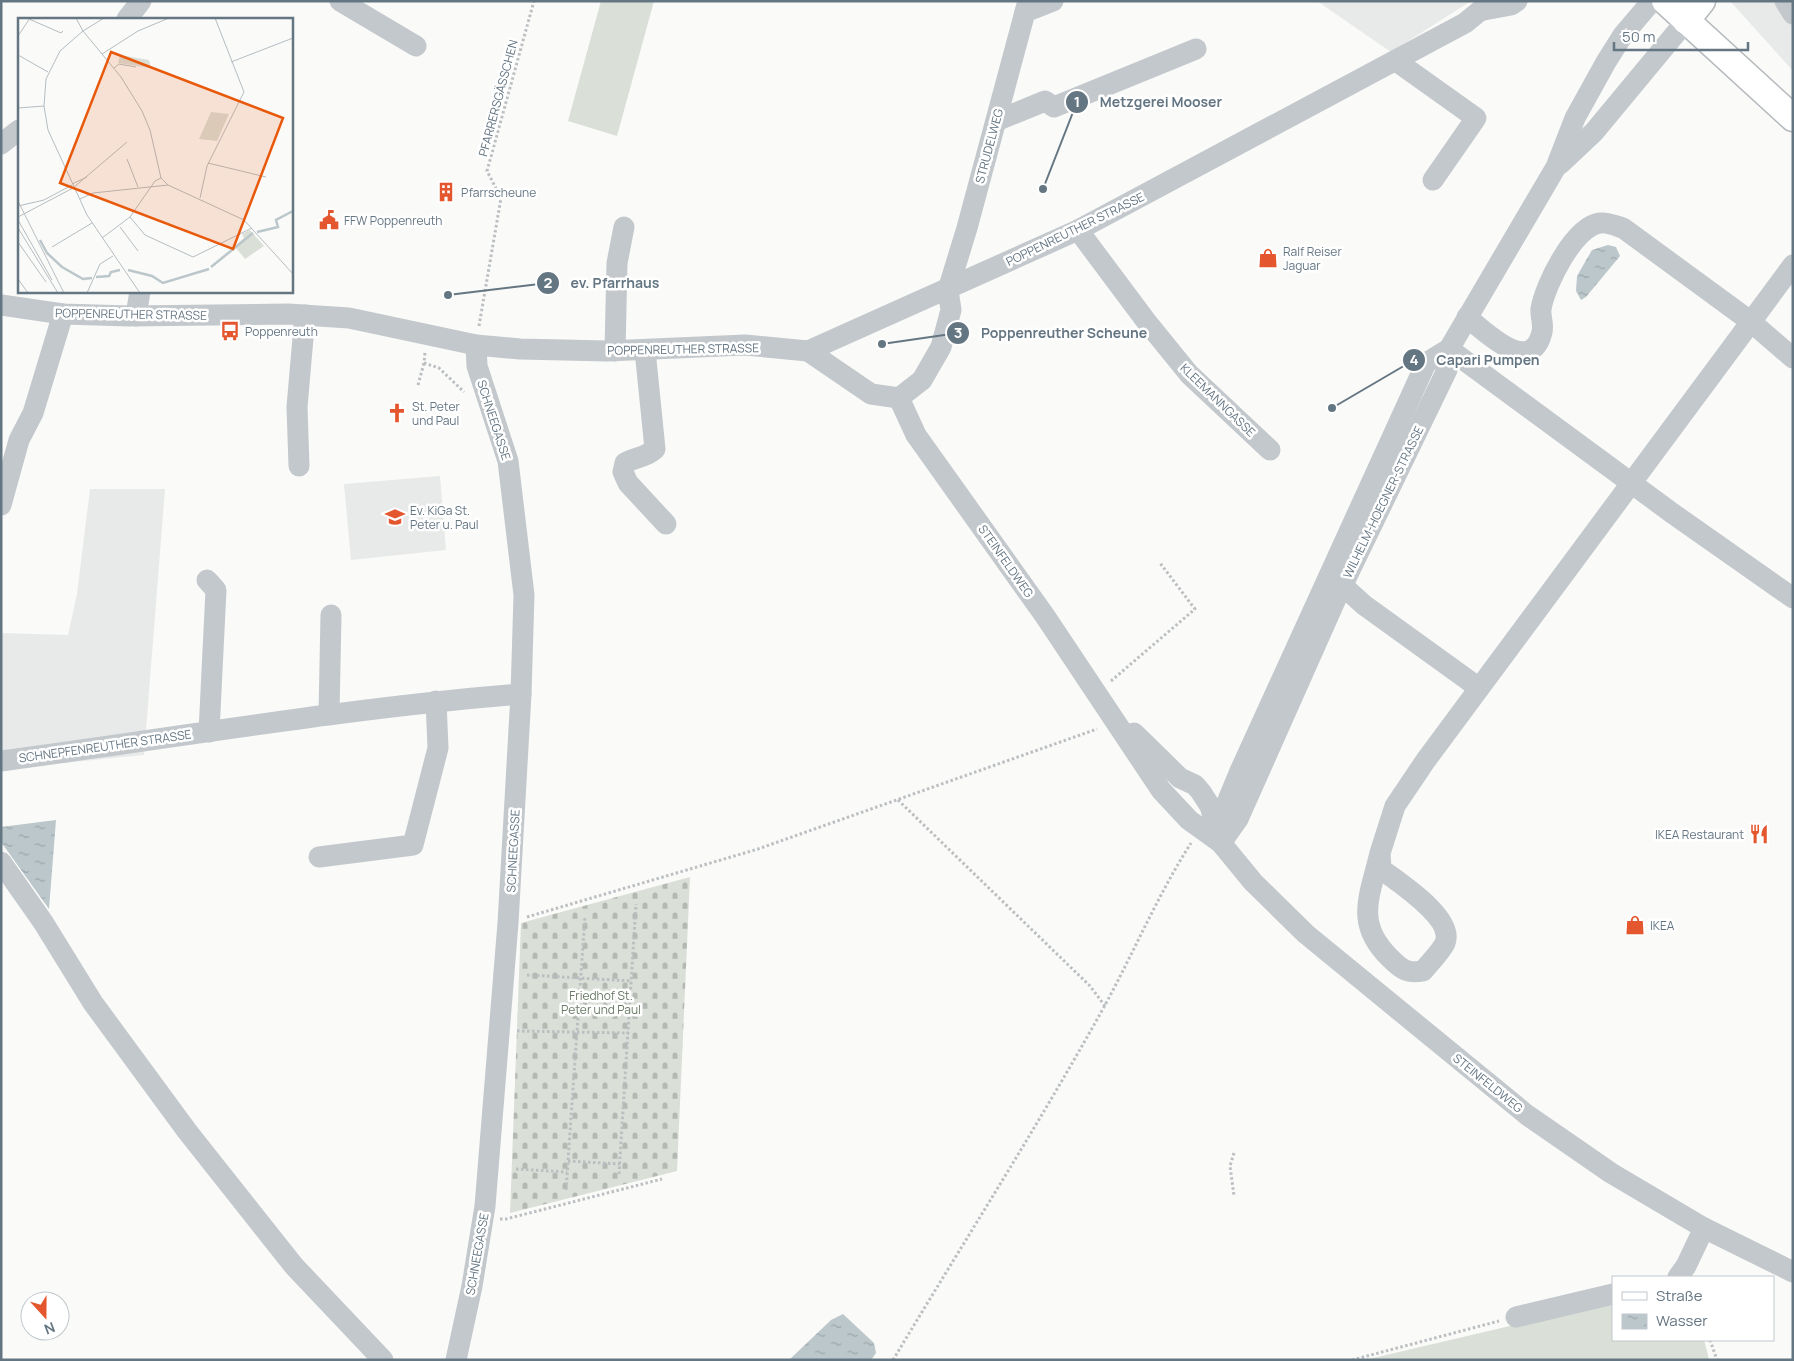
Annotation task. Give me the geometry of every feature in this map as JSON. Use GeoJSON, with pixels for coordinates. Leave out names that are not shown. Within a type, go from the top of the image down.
{"type":"FeatureCollection","features":[{"type":"Feature","properties":{"kind":"main road"},"geometry":{"type":"LineString","coordinates":[[1665,1],[1694,11],[1793,118]]}},
{"type":"Feature","properties":{"kind":"street"},"geometry":{"type":"LineString","coordinates":[[128,18],[141,1]]}},
{"type":"Feature","properties":{"kind":"street"},"geometry":{"type":"LineString","coordinates":[[340,1],[416,46]]}},
{"type":"Feature","properties":{"kind":"street"},"geometry":{"type":"LineString","coordinates":[[1026,7],[1053,1]]}},
{"type":"Feature","properties":{"kind":"street"},"geometry":{"type":"LineString","coordinates":[[1488,5],[1511,4],[1516,1]]}},
{"type":"Feature","properties":{"kind":"street","name":"WILHELM-HOEGNER-STRASSE"},"geometry":{"type":"LineString","coordinates":[[1221,843],[1238,819],[1333,592],[1447,370],[1449,349],[1556,167],[1575,118],[1606,62],[1623,35],[1652,1]]}},
{"type":"Feature","properties":{"kind":"street"},"geometry":{"type":"LineString","coordinates":[[1785,1],[1793,14]]}},
{"type":"Feature","properties":{"kind":"street","name":"POPPENREUTHER STRASSE"},"geometry":{"type":"LineString","coordinates":[[1,305],[63,314],[136,316],[305,315],[348,318],[476,345],[520,349],[615,351],[745,345],[808,351],[948,290],[1078,230],[1396,61],[1465,23],[1488,5]]}},
{"type":"Feature","properties":{"kind":"street","name":"STRUDELWEG"},"geometry":{"type":"LineString","coordinates":[[948,290],[1026,7]]}},
{"type":"Feature","properties":{"kind":"street","name":"WILHELM-HOEGNER-STRASSE"},"geometry":{"type":"LineString","coordinates":[[1556,167],[1594,132],[1694,11]]}},
{"type":"Feature","properties":{"kind":"street"},"geometry":{"type":"LineString","coordinates":[[996,121],[1045,101],[1054,107],[1196,49]]}},
{"type":"Feature","properties":{"kind":"street"},"geometry":{"type":"LineString","coordinates":[[1396,61],[1476,118],[1433,180]]}},
{"type":"Feature","properties":{"kind":"street"},"geometry":{"type":"LineString","coordinates":[[1,144],[18,131]]}},
{"type":"Feature","properties":{"kind":"street"},"geometry":{"type":"LineString","coordinates":[[1467,317],[1503,347],[1516,352],[1530,349],[1538,342],[1543,330],[1541,310],[1547,287],[1573,243],[1591,226],[1601,223],[1623,228],[1750,321],[1793,358]]}},
{"type":"Feature","properties":{"kind":"street"},"geometry":{"type":"LineString","coordinates":[[615,351],[616,264],[624,227]]}},
{"type":"Feature","properties":{"kind":"street","name":"KLEEMANNGASSE"},"geometry":{"type":"LineString","coordinates":[[1078,230],[1146,322],[1189,374],[1270,450]]}},
{"type":"Feature","properties":{"kind":"street"},"geometry":{"type":"LineString","coordinates":[[1380,853],[1381,869],[1439,916],[1446,929],[1446,942],[1423,971],[1411,973],[1400,968],[1379,947],[1369,931],[1366,914],[1380,853],[1395,806],[1479,688],[1793,265]]}},
{"type":"Feature","properties":{"kind":"street"},"geometry":{"type":"LineString","coordinates":[[808,351],[871,394],[899,398],[922,380],[941,347],[951,310],[948,290]]}},
{"type":"Feature","properties":{"kind":"street"},"geometry":{"type":"LineString","coordinates":[[136,316],[140,292]]}},
{"type":"Feature","properties":{"kind":"street"},"geometry":{"type":"LineString","coordinates":[[1,504],[18,440],[33,414],[63,314]]}},
{"type":"Feature","properties":{"kind":"street"},"geometry":{"type":"LineString","coordinates":[[299,466],[297,401],[305,315]]}},
{"type":"Feature","properties":{"kind":"street","name":"SCHNEEGASSE"},"geometry":{"type":"LineString","coordinates":[[456,1360],[472,1286],[482,1218],[499,1029],[508,922],[521,694],[524,595],[508,461],[477,366],[476,345]]}},
{"type":"Feature","properties":{"kind":"street"},"geometry":{"type":"LineString","coordinates":[[1449,349],[1672,513],[1793,598]]}},
{"type":"Feature","properties":{"kind":"street"},"geometry":{"type":"LineString","coordinates":[[646,350],[655,449],[649,455],[634,458],[625,463],[623,472],[628,483],[666,524]]}},
{"type":"Feature","properties":{"kind":"street","name":"STEINFELDWEG"},"geometry":{"type":"LineString","coordinates":[[899,398],[916,435],[1045,616],[1161,790],[1188,820],[1221,843],[1253,882],[1306,934],[1527,1115],[1611,1173],[1704,1228],[1793,1272]]}},
{"type":"Feature","properties":{"kind":"street","name":"SCHNEPFENREUTHER STRASSE"},"geometry":{"type":"LineString","coordinates":[[207,580],[216,590],[209,732]]}},
{"type":"Feature","properties":{"kind":"street"},"geometry":{"type":"LineString","coordinates":[[1333,592],[1364,605],[1479,688]]}},
{"type":"Feature","properties":{"kind":"street"},"geometry":{"type":"LineString","coordinates":[[329,714],[331,615]]}},
{"type":"Feature","properties":{"kind":"street","name":"SCHNEPFENREUTHER STRASSE"},"geometry":{"type":"LineString","coordinates":[[1,761],[329,714],[436,701],[521,694]]}},
{"type":"Feature","properties":{"kind":"street"},"geometry":{"type":"LineString","coordinates":[[319,856],[413,845],[438,748],[436,701]]}},
{"type":"Feature","properties":{"kind":"street","name":"STEINFELDWEG"},"geometry":{"type":"LineString","coordinates":[[1117,722],[1134,733],[1180,778],[1195,785],[1210,806],[1221,843]]}},
{"type":"Feature","properties":{"kind":"street"},"geometry":{"type":"LineString","coordinates":[[1,862],[43,922],[93,1003],[187,1131],[294,1266],[383,1360]]}},
{"type":"Feature","properties":{"kind":"street"},"geometry":{"type":"LineString","coordinates":[[1679,1276],[1686,1266],[1704,1228]]}},
{"type":"Feature","properties":{"kind":"street"},"geometry":{"type":"LineString","coordinates":[[1516,1317],[1612,1294]]}},
{"type":"Feature","properties":{"kind":"path","name":"PFARRERSGÄSSCHEN"},"geometry":{"type":"LineString","coordinates":[[476,345],[501,198],[487,171],[534,1]]}},
{"type":"Feature","properties":{"kind":"path"},"geometry":{"type":"LineString","coordinates":[[418,385],[424,363]]}},
{"type":"Feature","properties":{"kind":"path"},"geometry":{"type":"LineString","coordinates":[[1097,693],[1194,609],[1160,563]]}},
{"type":"Feature","properties":{"kind":"path"},"geometry":{"type":"LineString","coordinates":[[508,922],[620,892],[758,849],[1117,722]]}},
{"type":"Feature","properties":{"kind":"path"},"geometry":{"type":"LineString","coordinates":[[898,800],[1090,986],[1105,1006]]}},
{"type":"Feature","properties":{"kind":"path"},"geometry":{"type":"LineString","coordinates":[[893,1360],[1035,1130],[1105,1006],[1175,869],[1201,828]]}},
{"type":"Feature","properties":{"kind":"path"},"geometry":{"type":"LineString","coordinates":[[619,1174],[636,904]]}},
{"type":"Feature","properties":{"kind":"path"},"geometry":{"type":"LineString","coordinates":[[566,1190],[585,916]]}},
{"type":"Feature","properties":{"kind":"path"},"geometry":{"type":"LineString","coordinates":[[527,975],[632,981]]}},
{"type":"Feature","properties":{"kind":"path"},"geometry":{"type":"LineString","coordinates":[[499,1029],[629,1033]]}},
{"type":"Feature","properties":{"kind":"path"},"geometry":{"type":"LineString","coordinates":[[1234,1153],[1230,1166],[1234,1196]]}},
{"type":"Feature","properties":{"kind":"path"},"geometry":{"type":"LineString","coordinates":[[568,1161],[620,1164]]}},
{"type":"Feature","properties":{"kind":"path"},"geometry":{"type":"LineString","coordinates":[[516,1169],[567,1172]]}},
{"type":"Feature","properties":{"kind":"path"},"geometry":{"type":"LineString","coordinates":[[482,1218],[506,1220],[662,1179]]}},
{"type":"Feature","properties":{"kind":"path"},"geometry":{"type":"LineString","coordinates":[[1352,1360],[1516,1317]]}},
{"type":"Feature","properties":{"kind":"path"},"geometry":{"type":"LineString","coordinates":[[1710,1341],[1717,1360]]}},
{"type":"Feature","properties":{"kind":"shaded area"},"geometry":{"type":"Polygon","coordinates":[[[1317,1],[1471,1],[1391,52],[1317,1]]]}},
{"type":"Feature","properties":{"kind":"shaded area"},"geometry":{"type":"Polygon","coordinates":[[[1730,1],[1793,1],[1793,71],[1730,1]]]}},
{"type":"Feature","properties":{"kind":"shaded area","name":"Ev. KiGa St. Peter u. Paul"},"geometry":{"type":"Polygon","coordinates":[[[440,476],[446,550],[351,560],[344,484],[440,476]]]}},
{"type":"Feature","properties":{"kind":"shaded area"},"geometry":{"type":"Polygon","coordinates":[[[90,489],[165,489],[144,755],[1,769],[1,633],[68,635],[77,594],[90,489]]]}},
{"type":"Feature","properties":{"kind":"green space"},"geometry":{"type":"Polygon","coordinates":[[[601,1],[654,1],[617,136],[568,121],[601,1]]]}},
{"type":"Feature","properties":{"kind":"green space","name":"Friedhof St. Peter und Paul"},"geometry":{"type":"Polygon","coordinates":[[[690,877],[677,1171],[510,1213],[521,923],[690,877]]]}},
{"type":"Feature","properties":{"kind":"green space"},"geometry":{"type":"Polygon","coordinates":[[[1612,1302],[1612,1341],[1704,1341],[1709,1359],[1369,1359],[1612,1302]]]}},
{"type":"Feature","properties":{"kind":"water"},"geometry":{"type":"Polygon","coordinates":[[[1608,245],[1616,247],[1620,256],[1586,297],[1581,300],[1576,291],[1577,276],[1592,250],[1608,245]]]}},
{"type":"Feature","properties":{"kind":"water"},"geometry":{"type":"Polygon","coordinates":[[[56,820],[49,909],[1,842],[1,827],[56,820]]]}},
{"type":"Feature","properties":{"kind":"water"},"geometry":{"type":"Polygon","coordinates":[[[843,1314],[874,1343],[876,1353],[871,1360],[789,1360],[831,1320],[843,1314]]]}},
{"type":"Feature","properties":{"kind":"place","name":"Metzgerei Mooser"},"geometry":{"type":"Point","coordinates":[1043,189]}},
{"type":"Feature","properties":{"kind":"place","name":"Pfarrscheune"},"geometry":{"type":"Point","coordinates":[446,192]}},
{"type":"Feature","properties":{"kind":"place","name":"FFW Poppenreuth"},"geometry":{"type":"Point","coordinates":[329,220]}},
{"type":"Feature","properties":{"kind":"place","name":"Ralf Reiser Jaguar"},"geometry":{"type":"Point","coordinates":[1268,258]}},
{"type":"Feature","properties":{"kind":"place","name":"ev. Pfarrhaus"},"geometry":{"type":"Point","coordinates":[448,295]}},
{"type":"Feature","properties":{"kind":"place","name":"Poppenreuth"},"geometry":{"type":"Point","coordinates":[230,331]}},
{"type":"Feature","properties":{"kind":"place","name":"Poppenreuther Scheune"},"geometry":{"type":"Point","coordinates":[882,344]}},
{"type":"Feature","properties":{"kind":"place","name":"Capari Pumpen"},"geometry":{"type":"Point","coordinates":[1332,408]}},
{"type":"Feature","properties":{"kind":"place","name":"St. Peter und Paul"},"geometry":{"type":"Point","coordinates":[397,413]}},
{"type":"Feature","properties":{"kind":"place","name":"Ev. KiGa St. Peter u. Paul"},"geometry":{"type":"Point","coordinates":[395,517]}},
{"type":"Feature","properties":{"kind":"place","name":"IKEA Restaurant"},"geometry":{"type":"Point","coordinates":[1759,834]}},
{"type":"Feature","properties":{"kind":"place","name":"IKEA"},"geometry":{"type":"Point","coordinates":[1635,925]}}]}
